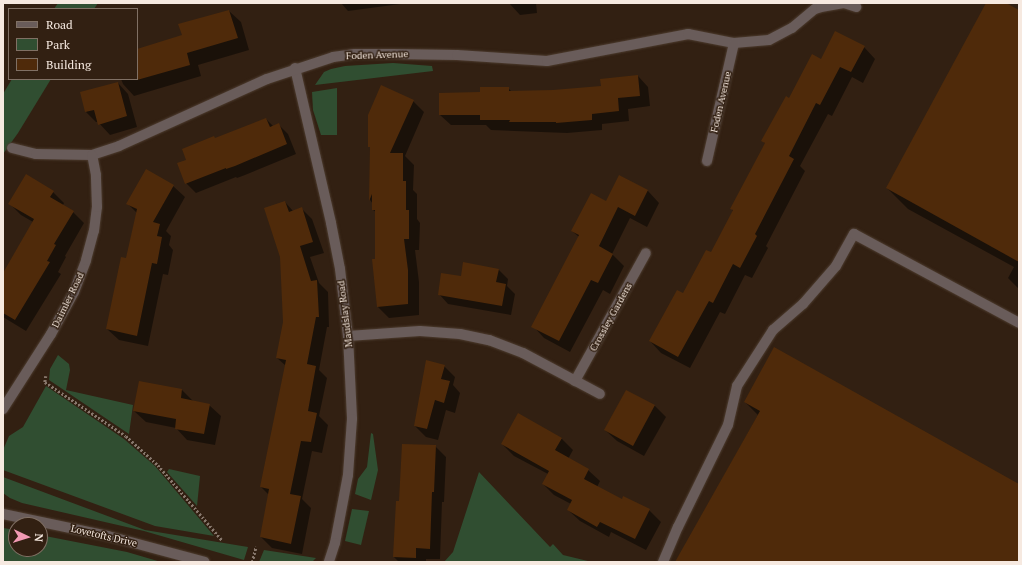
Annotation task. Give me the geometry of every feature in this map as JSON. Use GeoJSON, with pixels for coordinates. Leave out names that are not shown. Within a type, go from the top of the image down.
{"type":"FeatureCollection","features":[{"type":"Feature","properties":{"kind":"street","name":"Foden Avenue"},"geometry":{"type":"LineString","coordinates":[[12,148],[36,154],[92,155],[119,146],[267,79],[295,68],[333,57],[355,54],[458,55],[547,61],[688,34],[734,43],[769,40],[792,28],[814,9],[844,3],[856,7]]}},
{"type":"Feature","properties":{"kind":"street","name":"Foden Avenue"},"geometry":{"type":"LineString","coordinates":[[707,161],[734,43]]}},
{"type":"Feature","properties":{"kind":"street","name":"Maudslay Road"},"geometry":{"type":"LineString","coordinates":[[295,68],[331,223],[340,269],[348,336],[352,418],[349,469],[335,543],[329,562]]}},
{"type":"Feature","properties":{"kind":"street","name":"Daimler Road"},"geometry":{"type":"LineString","coordinates":[[3,409],[40,352],[74,292],[86,260],[94,231],[98,193],[92,155]]}},
{"type":"Feature","properties":{"kind":"street"},"geometry":{"type":"LineString","coordinates":[[663,562],[678,527],[728,425],[737,386],[772,330],[803,304],[836,266],[854,234],[1019,323]]}},
{"type":"Feature","properties":{"kind":"street","name":"Crossley Gardens"},"geometry":{"type":"LineString","coordinates":[[575,381],[646,252]]}},
{"type":"Feature","properties":{"kind":"street"},"geometry":{"type":"LineString","coordinates":[[348,336],[420,331],[475,336],[523,353],[600,394]]}},
{"type":"Feature","properties":{"kind":"street","name":"Lovetofts Drive"},"geometry":{"type":"LineString","coordinates":[[3,514],[108,536],[205,562]]}},
{"type":"Feature","properties":{"kind":"path"},"geometry":{"type":"LineString","coordinates":[[40,352],[48,358],[45,382],[131,441],[158,465],[222,540]]}},
{"type":"Feature","properties":{"kind":"path"},"geometry":{"type":"LineString","coordinates":[[252,562],[256,546]]}},
{"type":"Feature","properties":{"kind":"green space"},"geometry":{"type":"Polygon","coordinates":[[[58,3],[98,3],[95,8],[55,8],[58,3]]]}},
{"type":"Feature","properties":{"kind":"green space"},"geometry":{"type":"Polygon","coordinates":[[[393,63],[432,66],[433,71],[315,85],[324,72],[331,69],[345,66],[393,63]]]}},
{"type":"Feature","properties":{"kind":"green space"},"geometry":{"type":"Polygon","coordinates":[[[11,80],[50,80],[18,133],[3,154],[3,94],[11,80]]]}},
{"type":"Feature","properties":{"kind":"green space"},"geometry":{"type":"Polygon","coordinates":[[[337,88],[337,135],[321,135],[313,110],[312,92],[337,88]]]}},
{"type":"Feature","properties":{"kind":"green space"},"geometry":{"type":"Polygon","coordinates":[[[58,355],[69,364],[70,370],[66,390],[133,405],[129,434],[49,380],[50,369],[58,355]]]}},
{"type":"Feature","properties":{"kind":"green space"},"geometry":{"type":"Polygon","coordinates":[[[46,386],[124,439],[155,466],[214,536],[155,526],[3,470],[3,450],[9,436],[23,427],[46,386]]]}},
{"type":"Feature","properties":{"kind":"green space"},"geometry":{"type":"Polygon","coordinates":[[[371,433],[373,434],[378,470],[371,500],[355,494],[358,479],[367,467],[371,433]]]}},
{"type":"Feature","properties":{"kind":"green space"},"geometry":{"type":"Polygon","coordinates":[[[169,469],[200,476],[197,506],[167,472],[169,469]]]}},
{"type":"Feature","properties":{"kind":"green space"},"geometry":{"type":"Polygon","coordinates":[[[479,472],[550,547],[553,544],[563,555],[592,562],[444,562],[453,552],[479,472]]]}},
{"type":"Feature","properties":{"kind":"green space"},"geometry":{"type":"Polygon","coordinates":[[[3,477],[145,530],[248,547],[244,560],[144,531],[22,503],[3,493],[3,477]]]}},
{"type":"Feature","properties":{"kind":"green space"},"geometry":{"type":"Polygon","coordinates":[[[352,509],[369,511],[361,545],[345,541],[352,509]]]}},
{"type":"Feature","properties":{"kind":"green space"},"geometry":{"type":"Polygon","coordinates":[[[3,528],[8,529],[8,557],[48,557],[48,537],[127,552],[161,562],[3,562],[3,528]]]}},
{"type":"Feature","properties":{"kind":"green space"},"geometry":{"type":"Polygon","coordinates":[[[264,550],[316,558],[312,562],[259,562],[264,550]]]}},
{"type":"Feature","properties":{"kind":"building"},"geometry":{"type":"Polygon","coordinates":[[[986,3],[1006,3],[1019,10],[1019,262],[886,188],[986,3]]]}},
{"type":"Feature","properties":{"kind":"building"},"geometry":{"type":"Polygon","coordinates":[[[229,10],[238,38],[187,53],[190,65],[138,80],[138,49],[182,35],[178,24],[229,10]]]}},
{"type":"Feature","properties":{"kind":"building"},"geometry":{"type":"Polygon","coordinates":[[[835,31],[865,46],[851,72],[840,67],[820,105],[816,103],[789,156],[794,159],[755,234],[757,236],[740,268],[733,264],[713,303],[709,301],[678,357],[649,341],[677,290],[683,293],[706,250],[711,252],[733,210],[730,209],[765,143],[761,141],[786,96],[789,98],[812,54],[821,59],[835,31]]]}},
{"type":"Feature","properties":{"kind":"building"},"geometry":{"type":"Polygon","coordinates":[[[638,75],[640,96],[618,98],[619,111],[592,114],[592,120],[556,123],[509,122],[510,120],[480,120],[480,115],[439,115],[439,93],[480,92],[480,87],[509,87],[509,91],[553,90],[601,86],[600,79],[638,75]]]}},
{"type":"Feature","properties":{"kind":"building"},"geometry":{"type":"Polygon","coordinates":[[[118,82],[127,116],[98,125],[94,110],[85,112],[80,92],[118,82]]]}},
{"type":"Feature","properties":{"kind":"building"},"geometry":{"type":"Polygon","coordinates":[[[381,85],[414,100],[390,153],[403,153],[403,181],[406,181],[406,210],[409,210],[409,239],[404,239],[408,270],[408,304],[377,307],[372,259],[375,259],[375,210],[372,210],[372,194],[369,201],[370,147],[368,147],[368,115],[381,85]]]}},
{"type":"Feature","properties":{"kind":"building"},"geometry":{"type":"Polygon","coordinates":[[[266,118],[270,127],[279,123],[287,144],[235,166],[185,184],[177,163],[186,160],[182,149],[266,118]]]}},
{"type":"Feature","properties":{"kind":"building"},"geometry":{"type":"Polygon","coordinates":[[[146,169],[174,185],[153,222],[160,224],[157,236],[162,237],[157,264],[152,263],[137,336],[106,329],[121,257],[126,258],[137,209],[126,204],[146,169]]]}},
{"type":"Feature","properties":{"kind":"building"},"geometry":{"type":"Polygon","coordinates":[[[26,174],[54,191],[50,197],[74,211],[54,244],[56,245],[47,261],[50,262],[15,320],[3,313],[3,273],[34,219],[8,204],[26,174]]]}},
{"type":"Feature","properties":{"kind":"building"},"geometry":{"type":"Polygon","coordinates":[[[619,175],[648,190],[635,216],[618,207],[599,246],[613,254],[598,283],[591,280],[559,341],[531,327],[579,235],[571,231],[591,193],[606,201],[619,175]]]}},
{"type":"Feature","properties":{"kind":"building"},"geometry":{"type":"Polygon","coordinates":[[[285,201],[289,212],[302,207],[313,242],[300,246],[311,281],[317,280],[319,317],[316,317],[307,364],[316,366],[308,411],[317,413],[311,442],[301,441],[290,494],[301,496],[291,544],[260,537],[269,489],[260,487],[286,360],[276,358],[283,322],[280,257],[264,208],[285,201]]]}},
{"type":"Feature","properties":{"kind":"building"},"geometry":{"type":"Polygon","coordinates":[[[463,262],[499,269],[496,282],[506,284],[502,306],[438,295],[441,273],[461,276],[463,262]]]}},
{"type":"Feature","properties":{"kind":"building"},"geometry":{"type":"Polygon","coordinates":[[[774,347],[1019,484],[1019,562],[675,562],[760,411],[744,402],[774,347]]]}},
{"type":"Feature","properties":{"kind":"building"},"geometry":{"type":"Polygon","coordinates":[[[426,360],[445,365],[441,379],[450,381],[444,403],[435,400],[427,429],[414,426],[426,360]]]}},
{"type":"Feature","properties":{"kind":"building"},"geometry":{"type":"Polygon","coordinates":[[[139,381],[182,389],[181,398],[210,404],[204,434],[175,429],[176,419],[133,411],[139,381]]]}},
{"type":"Feature","properties":{"kind":"building"},"geometry":{"type":"Polygon","coordinates":[[[626,390],[655,405],[633,446],[604,430],[626,390]]]}},
{"type":"Feature","properties":{"kind":"building"},"geometry":{"type":"Polygon","coordinates":[[[518,413],[562,438],[555,450],[589,469],[584,479],[622,499],[623,496],[650,509],[635,539],[600,522],[597,527],[567,510],[572,500],[542,484],[549,471],[501,444],[518,413]]]}},
{"type":"Feature","properties":{"kind":"building"},"geometry":{"type":"Polygon","coordinates":[[[402,444],[436,445],[434,492],[432,492],[430,549],[416,548],[416,558],[393,557],[396,501],[399,501],[402,444]]]}}]}
